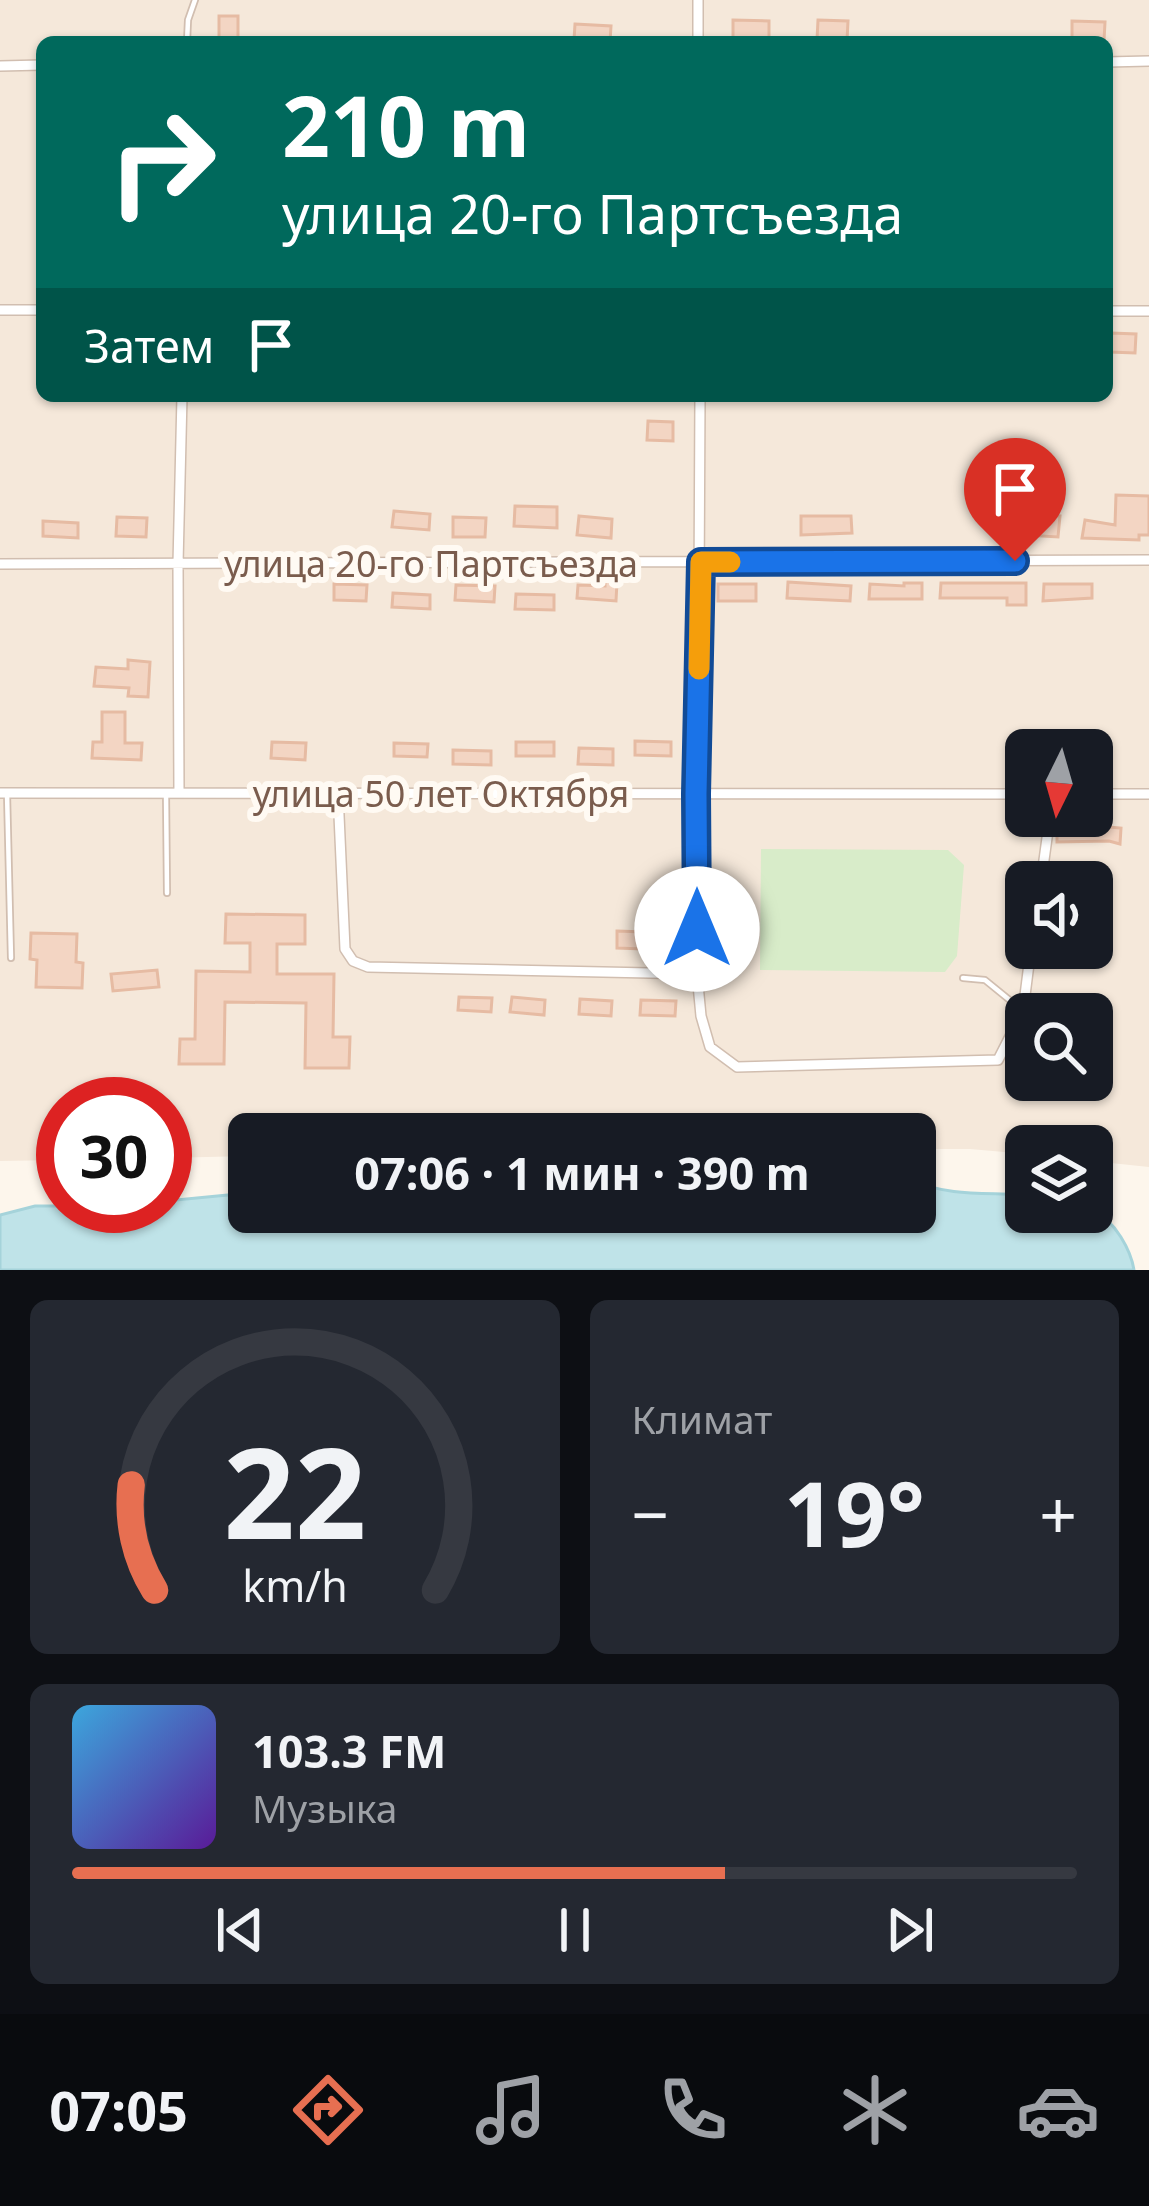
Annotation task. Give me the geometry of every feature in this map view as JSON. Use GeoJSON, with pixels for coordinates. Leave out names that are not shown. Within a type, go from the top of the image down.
{"type":"FeatureCollection","features":[{"type":"Feature","properties":{"kind":"street"},"geometry":{"type":"LineString","coordinates":[[698,0],[698,36]]}},
{"type":"Feature","properties":{"kind":"street"},"geometry":{"type":"LineString","coordinates":[[1113,62],[1149,61]]}},
{"type":"Feature","properties":{"kind":"street"},"geometry":{"type":"LineString","coordinates":[[0,66],[36,65]]}},
{"type":"Feature","properties":{"kind":"street"},"geometry":{"type":"LineString","coordinates":[[0,310],[36,310]]}},
{"type":"Feature","properties":{"kind":"street"},"geometry":{"type":"LineString","coordinates":[[1113,311],[1149,311]]}},
{"type":"Feature","properties":{"kind":"street"},"geometry":{"type":"LineString","coordinates":[[178,793],[182,402]]}},
{"type":"Feature","properties":{"kind":"street"},"geometry":{"type":"LineString","coordinates":[[700,402],[697,974],[710,1047],[737,1067],[998,1060],[1005,1046]]}},
{"type":"Feature","properties":{"kind":"street","name":"улица 20-го Партсъезда"},"geometry":{"type":"LineString","coordinates":[[0,564],[1149,560]]}},
{"type":"Feature","properties":{"kind":"street","name":"улица 50 лет Октября"},"geometry":{"type":"LineString","coordinates":[[4,793],[1005,794]]}},
{"type":"Feature","properties":{"kind":"street"},"geometry":{"type":"LineString","coordinates":[[338,793],[345,949],[353,961],[368,967],[697,974]]}},
{"type":"Feature","properties":{"kind":"street"},"geometry":{"type":"LineString","coordinates":[[1113,794],[1149,794]]}},
{"type":"Feature","properties":{"kind":"lane"},"geometry":{"type":"LineString","coordinates":[[187,36],[193,2]]}},
{"type":"Feature","properties":{"kind":"lane"},"geometry":{"type":"LineString","coordinates":[[4,793],[10,958]]}},
{"type":"Feature","properties":{"kind":"lane"},"geometry":{"type":"LineString","coordinates":[[166,793],[167,893]]}},
{"type":"Feature","properties":{"kind":"lane"},"geometry":{"type":"LineString","coordinates":[[963,978],[985,980],[1005,997]]}},
{"type":"Feature","properties":{"kind":"shaded area"},"geometry":{"type":"Polygon","coordinates":[[[0,0],[1149,0],[1149,1167],[1113,1163],[1113,1125],[1005,1125],[1005,1152],[936,1149],[936,1113],[228,1113],[228,1156],[192,1157],[192,1077],[36,1077],[36,1160],[0,1161],[0,0]]]}},
{"type":"Feature","properties":{"kind":"green space"},"geometry":{"type":"Polygon","coordinates":[[[761,849],[948,850],[964,865],[957,956],[945,972],[760,970],[761,849]]]}},
{"type":"Feature","properties":{"kind":"water"},"geometry":{"type":"Polygon","coordinates":[[[936,1188],[1005,1194],[1005,1233],[1113,1233],[1113,1227],[1134,1270],[0,1270],[0,1215],[36,1206],[36,1233],[192,1233],[192,1198],[228,1195],[228,1233],[936,1233],[936,1188]]]}},
{"type":"Feature","properties":{"kind":"building"},"geometry":{"type":"Polygon","coordinates":[[[219,16],[238,16],[238,36],[219,36],[219,16]]]}},
{"type":"Feature","properties":{"kind":"building"},"geometry":{"type":"Polygon","coordinates":[[[733,20],[769,21],[769,36],[733,36],[733,20]]]}},
{"type":"Feature","properties":{"kind":"building"},"geometry":{"type":"Polygon","coordinates":[[[818,20],[848,21],[847,36],[817,36],[818,20]]]}},
{"type":"Feature","properties":{"kind":"building"},"geometry":{"type":"Polygon","coordinates":[[[1072,21],[1105,22],[1104,36],[1072,36],[1072,21]]]}},
{"type":"Feature","properties":{"kind":"building"},"geometry":{"type":"Polygon","coordinates":[[[575,24],[611,26],[610,36],[574,36],[575,24]]]}},
{"type":"Feature","properties":{"kind":"building"},"geometry":{"type":"Polygon","coordinates":[[[1113,333],[1136,334],[1135,353],[1113,352],[1113,333]]]}},
{"type":"Feature","properties":{"kind":"building"},"geometry":{"type":"Polygon","coordinates":[[[648,421],[673,422],[673,441],[647,440],[648,421]]]}},
{"type":"Feature","properties":{"kind":"building"},"geometry":{"type":"Polygon","coordinates":[[[1116,495],[1149,496],[1149,535],[1139,535],[1139,540],[1082,538],[1085,520],[1115,525],[1116,495]]]}},
{"type":"Feature","properties":{"kind":"building"},"geometry":{"type":"Polygon","coordinates":[[[515,506],[557,507],[557,528],[514,526],[515,506]]]}},
{"type":"Feature","properties":{"kind":"building"},"geometry":{"type":"Polygon","coordinates":[[[394,511],[430,514],[429,530],[392,527],[394,511]]]}},
{"type":"Feature","properties":{"kind":"building"},"geometry":{"type":"Polygon","coordinates":[[[1043,515],[1060,516],[1058,537],[1007,534],[1008,520],[1043,522],[1043,515]]]}},
{"type":"Feature","properties":{"kind":"building"},"geometry":{"type":"Polygon","coordinates":[[[579,516],[612,519],[611,538],[577,535],[579,516]]]}},
{"type":"Feature","properties":{"kind":"building"},"geometry":{"type":"Polygon","coordinates":[[[801,516],[851,516],[852,533],[801,535],[801,516]]]}},
{"type":"Feature","properties":{"kind":"building"},"geometry":{"type":"Polygon","coordinates":[[[117,517],[147,518],[146,537],[116,536],[117,517]]]}},
{"type":"Feature","properties":{"kind":"building"},"geometry":{"type":"Polygon","coordinates":[[[453,517],[486,518],[485,537],[453,537],[453,517]]]}},
{"type":"Feature","properties":{"kind":"building"},"geometry":{"type":"Polygon","coordinates":[[[43,521],[78,523],[78,538],[43,536],[43,521]]]}},
{"type":"Feature","properties":{"kind":"building"},"geometry":{"type":"Polygon","coordinates":[[[605,581],[617,582],[616,601],[577,598],[578,585],[605,586],[605,581]]]}},
{"type":"Feature","properties":{"kind":"building"},"geometry":{"type":"Polygon","coordinates":[[[788,582],[851,586],[850,601],[787,598],[788,582]]]}},
{"type":"Feature","properties":{"kind":"building"},"geometry":{"type":"Polygon","coordinates":[[[922,583],[922,599],[869,599],[870,584],[922,583]]]}},
{"type":"Feature","properties":{"kind":"building"},"geometry":{"type":"Polygon","coordinates":[[[941,583],[1026,583],[1026,605],[1007,605],[1007,598],[940,598],[941,583]]]}},
{"type":"Feature","properties":{"kind":"building"},"geometry":{"type":"Polygon","coordinates":[[[334,584],[367,585],[366,601],[334,600],[334,584]]]}},
{"type":"Feature","properties":{"kind":"building"},"geometry":{"type":"Polygon","coordinates":[[[718,584],[756,584],[756,601],[718,601],[718,584]]]}},
{"type":"Feature","properties":{"kind":"building"},"geometry":{"type":"Polygon","coordinates":[[[1044,584],[1092,584],[1092,598],[1043,601],[1044,584]]]}},
{"type":"Feature","properties":{"kind":"building"},"geometry":{"type":"Polygon","coordinates":[[[456,585],[495,586],[494,602],[455,600],[456,585]]]}},
{"type":"Feature","properties":{"kind":"building"},"geometry":{"type":"Polygon","coordinates":[[[393,593],[430,595],[430,609],[392,607],[393,593]]]}},
{"type":"Feature","properties":{"kind":"building"},"geometry":{"type":"Polygon","coordinates":[[[516,594],[554,595],[554,610],[515,609],[516,594]]]}},
{"type":"Feature","properties":{"kind":"building"},"geometry":{"type":"Polygon","coordinates":[[[128,660],[150,662],[148,697],[128,696],[129,688],[94,686],[96,667],[128,669],[128,660]]]}},
{"type":"Feature","properties":{"kind":"building"},"geometry":{"type":"Polygon","coordinates":[[[102,712],[125,712],[125,743],[142,743],[141,760],[92,758],[93,742],[102,742],[102,712]]]}},
{"type":"Feature","properties":{"kind":"building"},"geometry":{"type":"Polygon","coordinates":[[[635,741],[671,742],[671,756],[635,755],[635,741]]]}},
{"type":"Feature","properties":{"kind":"building"},"geometry":{"type":"Polygon","coordinates":[[[272,742],[306,743],[305,760],[271,758],[272,742]]]}},
{"type":"Feature","properties":{"kind":"building"},"geometry":{"type":"Polygon","coordinates":[[[516,742],[554,742],[554,756],[516,756],[516,742]]]}},
{"type":"Feature","properties":{"kind":"building"},"geometry":{"type":"Polygon","coordinates":[[[394,743],[428,744],[427,757],[394,756],[394,743]]]}},
{"type":"Feature","properties":{"kind":"building"},"geometry":{"type":"Polygon","coordinates":[[[579,748],[613,749],[613,765],[578,764],[579,748]]]}},
{"type":"Feature","properties":{"kind":"building"},"geometry":{"type":"Polygon","coordinates":[[[453,750],[491,751],[491,765],[453,764],[453,750]]]}},
{"type":"Feature","properties":{"kind":"building"},"geometry":{"type":"Polygon","coordinates":[[[1113,827],[1121,828],[1120,844],[1057,842],[1057,837],[1113,837],[1113,827]]]}},
{"type":"Feature","properties":{"kind":"building"},"geometry":{"type":"Polygon","coordinates":[[[226,914],[305,915],[305,944],[277,944],[277,974],[334,974],[333,1037],[350,1037],[349,1068],[305,1068],[306,1003],[225,1002],[224,1064],[179,1064],[180,1039],[195,1039],[196,971],[250,972],[250,943],[225,943],[226,914]]]}},
{"type":"Feature","properties":{"kind":"building"},"geometry":{"type":"Polygon","coordinates":[[[617,931],[644,932],[643,949],[617,948],[617,931]]]}},
{"type":"Feature","properties":{"kind":"building"},"geometry":{"type":"Polygon","coordinates":[[[31,933],[77,934],[82,988],[36,987],[31,933]]]}},
{"type":"Feature","properties":{"kind":"building"},"geometry":{"type":"Polygon","coordinates":[[[157,970],[159,987],[113,991],[111,974],[157,970]]]}},
{"type":"Feature","properties":{"kind":"building"},"geometry":{"type":"Polygon","coordinates":[[[459,997],[492,998],[491,1012],[458,1010],[459,997]]]}},
{"type":"Feature","properties":{"kind":"building"},"geometry":{"type":"Polygon","coordinates":[[[512,997],[545,1000],[544,1015],[510,1012],[512,997]]]}},
{"type":"Feature","properties":{"kind":"building"},"geometry":{"type":"Polygon","coordinates":[[[580,999],[612,1001],[611,1016],[579,1014],[580,999]]]}},
{"type":"Feature","properties":{"kind":"building"},"geometry":{"type":"Polygon","coordinates":[[[641,1000],[676,1001],[675,1016],[640,1015],[641,1000]]]}},
{"type":"Feature","properties":{"kind":"slow traffic"},"geometry":{"type":"LineString","coordinates":[[699,669],[701,562],[730,562]]}},
{"type":"Feature","properties":{"kind":"route"},"geometry":{"type":"LineString","coordinates":[[697,929],[701,562],[1015,561]]}}]}
